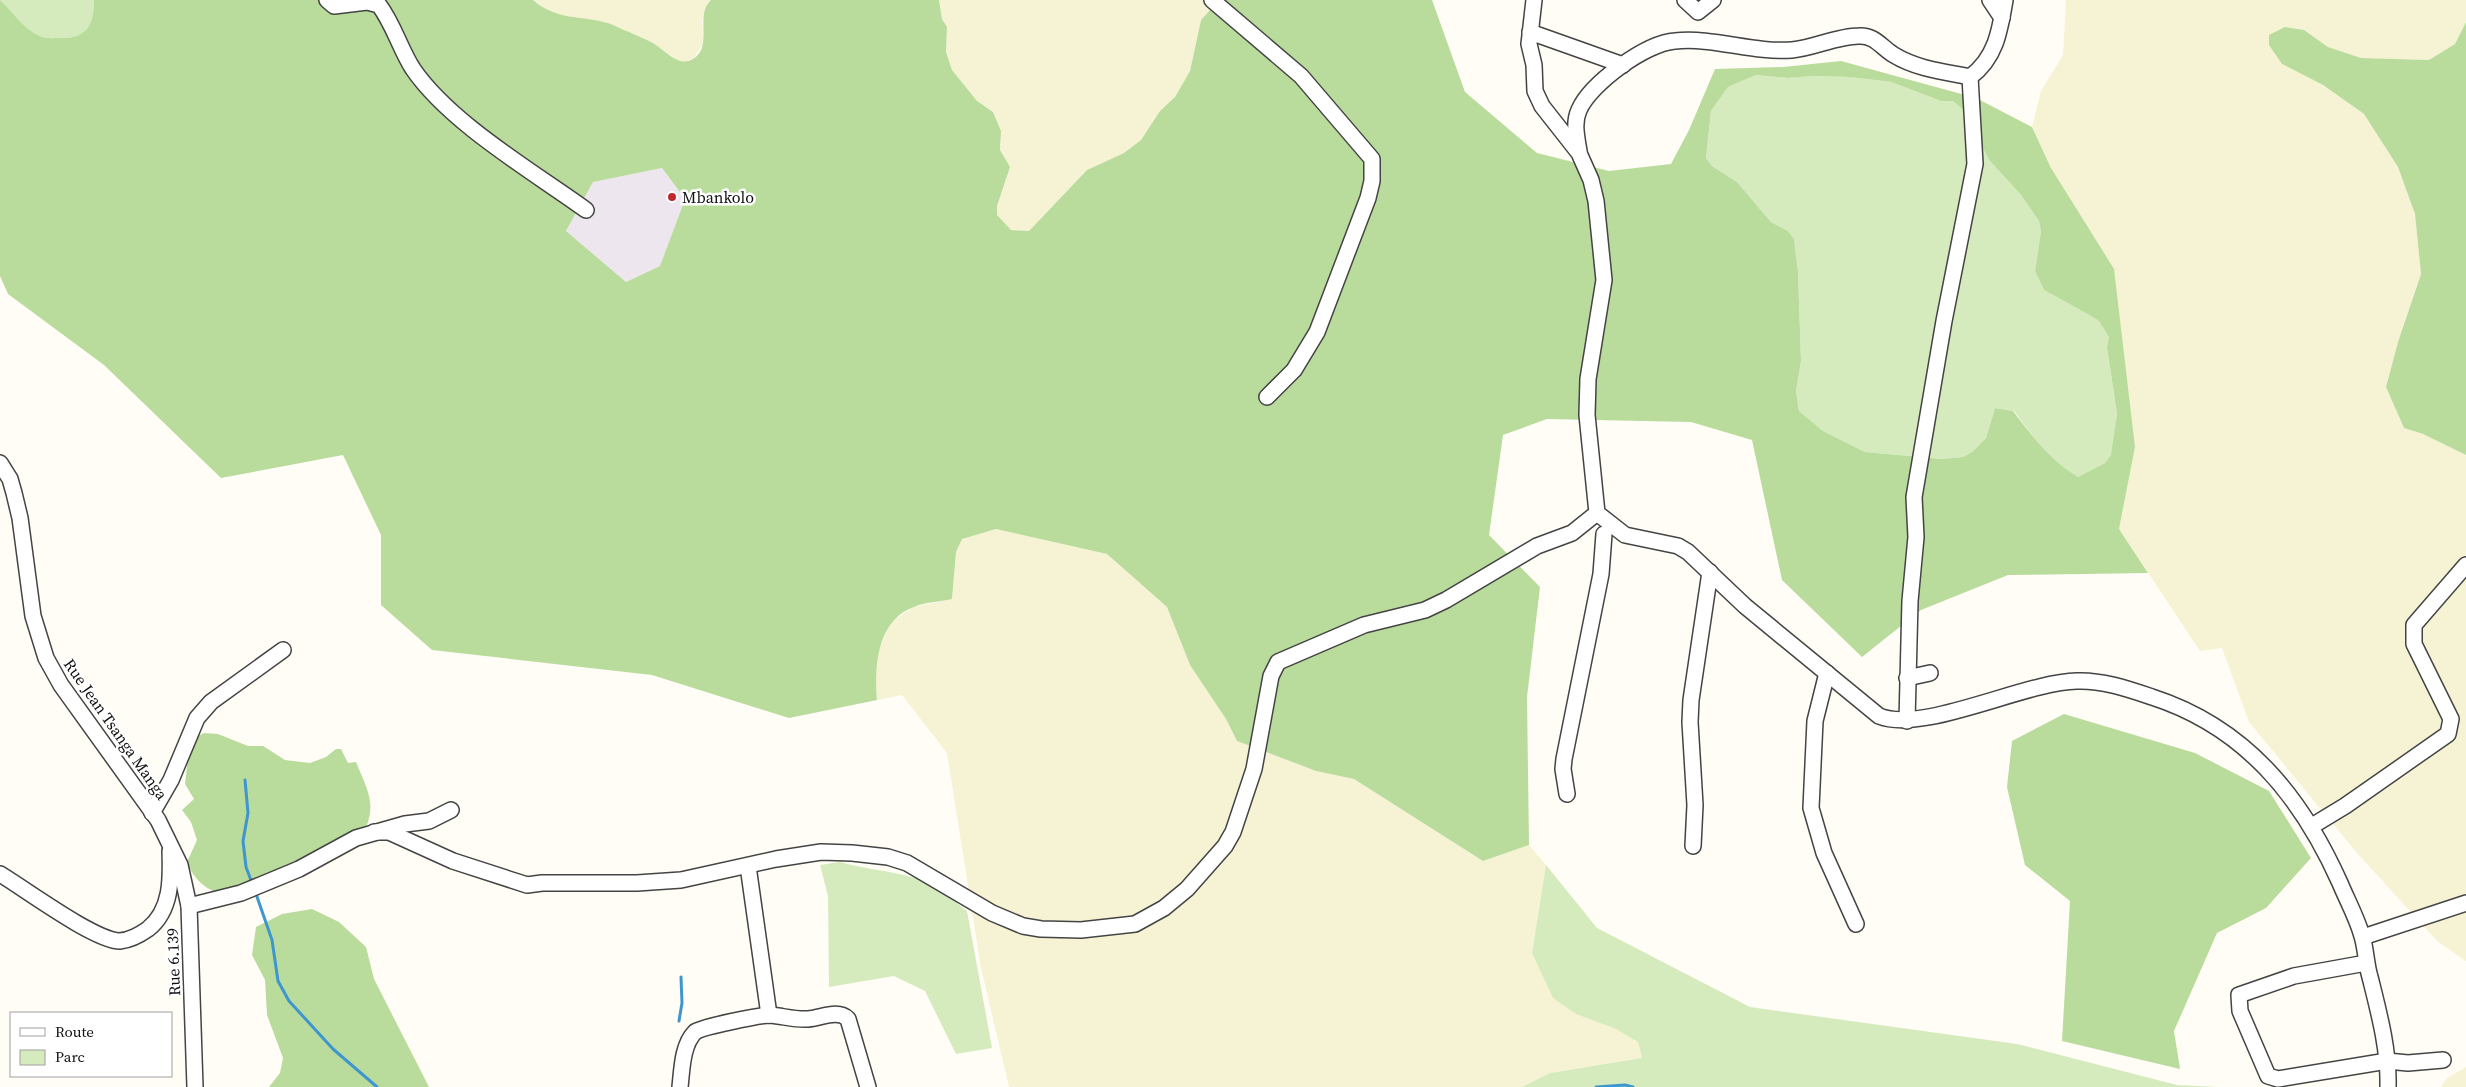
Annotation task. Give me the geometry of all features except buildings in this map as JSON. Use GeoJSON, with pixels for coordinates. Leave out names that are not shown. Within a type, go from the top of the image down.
{"type":"FeatureCollection","features":[{"type":"Feature","properties":{"kind":"street"},"geometry":{"type":"LineString","coordinates":[[328,0],[334,6],[367,2],[379,5],[396,31],[412,67],[431,92],[482,136],[586,210]]}},
{"type":"Feature","properties":{"kind":"street"},"geometry":{"type":"LineString","coordinates":[[1212,0],[1301,76],[1372,159],[1372,182],[1368,198],[1317,332],[1294,370],[1267,398]]}},
{"type":"Feature","properties":{"kind":"street"},"geometry":{"type":"LineString","coordinates":[[1534,0],[1529,44],[1534,66],[1535,91],[1542,106],[1579,153],[1591,180],[1596,201],[1604,280],[1587,394],[1587,415],[1598,513],[1625,535]]}},
{"type":"Feature","properties":{"kind":"street"},"geometry":{"type":"LineString","coordinates":[[1685,0],[1698,12],[1713,0]]}},
{"type":"Feature","properties":{"kind":"street"},"geometry":{"type":"LineString","coordinates":[[1990,0],[2002,18]]}},
{"type":"Feature","properties":{"kind":"street"},"geometry":{"type":"LineString","coordinates":[[1579,153],[1576,123],[1579,110],[1589,94],[1606,77],[1623,65],[1654,48],[1673,41],[1793,50],[1859,36],[1877,40],[1904,61],[1930,69],[1970,77],[1983,68],[1998,42],[2005,0]]}},
{"type":"Feature","properties":{"kind":"street"},"geometry":{"type":"LineString","coordinates":[[1530,32],[1623,65]]}},
{"type":"Feature","properties":{"kind":"street"},"geometry":{"type":"LineString","coordinates":[[1907,721],[1910,601],[1916,536],[1914,497],[1944,322],[1975,164],[1970,77]]}},
{"type":"Feature","properties":{"kind":"street","name":"Rue Jean Tsanga Manga"},"geometry":{"type":"LineString","coordinates":[[0,462],[10,479],[20,518],[33,616],[46,658],[61,685],[152,812],[169,839]]}},
{"type":"Feature","properties":{"kind":"street"},"geometry":{"type":"LineString","coordinates":[[374,832],[388,832],[453,862],[527,885],[542,883],[637,883],[681,880],[821,852],[888,857],[907,863],[992,913],[1023,926],[1041,929],[1082,930],[1135,924],[1164,908],[1179,895],[1225,846],[1248,789],[1271,676],[1278,662],[1364,625],[1425,610],[1446,600],[1537,546],[1572,533],[1598,513]]}},
{"type":"Feature","properties":{"kind":"street"},"geometry":{"type":"LineString","coordinates":[[1572,533],[1625,535],[1678,546],[1688,552],[1745,606],[1879,716],[1890,721],[1907,721],[2006,695],[2076,681],[2130,690],[2187,710],[2232,737],[2270,772],[2312,826],[2326,852],[2363,937],[2366,963],[2379,1014],[2387,1061],[2388,1087]]}},
{"type":"Feature","properties":{"kind":"street"},"geometry":{"type":"LineString","coordinates":[[1566,794],[1563,769],[1564,760],[1601,574],[1604,534]]}},
{"type":"Feature","properties":{"kind":"street"},"geometry":{"type":"LineString","coordinates":[[2312,826],[2345,806],[2448,734],[2451,719],[2414,644],[2412,634],[2414,625],[2466,565]]}},
{"type":"Feature","properties":{"kind":"street"},"geometry":{"type":"LineString","coordinates":[[1693,846],[1695,805],[1690,722],[1691,700],[1710,572]]}},
{"type":"Feature","properties":{"kind":"street"},"geometry":{"type":"LineString","coordinates":[[152,812],[171,780],[197,718],[211,702],[283,650]]}},
{"type":"Feature","properties":{"kind":"street"},"geometry":{"type":"LineString","coordinates":[[1827,673],[1815,721],[1811,808],[1824,853],[1856,924]]}},
{"type":"Feature","properties":{"kind":"street"},"geometry":{"type":"LineString","coordinates":[[1907,678],[1930,673]]}},
{"type":"Feature","properties":{"kind":"street"},"geometry":{"type":"LineString","coordinates":[[189,906],[241,892],[299,868],[356,838],[374,832],[429,821],[451,810]]}},
{"type":"Feature","properties":{"kind":"street"},"geometry":{"type":"LineString","coordinates":[[0,874],[92,931],[120,941],[143,933],[155,923],[164,911],[169,891],[169,839]]}},
{"type":"Feature","properties":{"kind":"street","name":"Rue 6.139"},"geometry":{"type":"LineString","coordinates":[[169,839],[180,864],[189,906],[195,1087]]}},
{"type":"Feature","properties":{"kind":"street"},"geometry":{"type":"LineString","coordinates":[[748,866],[769,1015]]}},
{"type":"Feature","properties":{"kind":"street"},"geometry":{"type":"LineString","coordinates":[[2363,937],[2466,903]]}},
{"type":"Feature","properties":{"kind":"street"},"geometry":{"type":"LineString","coordinates":[[2366,963],[2294,976],[2239,995],[2240,1011],[2268,1076],[2296,1081],[2387,1061],[2443,1060]]}},
{"type":"Feature","properties":{"kind":"street"},"geometry":{"type":"LineString","coordinates":[[680,1087],[685,1053],[694,1033],[701,1028],[769,1015],[782,1018],[808,1019],[840,1014],[845,1015],[848,1019],[868,1087]]}},
{"type":"Feature","properties":{"kind":"shaded area"},"geometry":{"type":"Polygon","coordinates":[[[533,0],[711,0],[708,3],[702,21],[704,42],[694,58],[686,62],[677,60],[653,43],[608,23],[559,16],[533,0]]]}},
{"type":"Feature","properties":{"kind":"shaded area"},"geometry":{"type":"Polygon","coordinates":[[[939,0],[1219,0],[1201,20],[1190,71],[1175,97],[1160,111],[1141,140],[1124,153],[1087,170],[1029,231],[1011,230],[997,216],[997,206],[1010,168],[1000,150],[1001,131],[993,112],[977,101],[952,70],[946,52],[947,27],[942,19],[939,0]]]}},
{"type":"Feature","properties":{"kind":"shaded area"},"geometry":{"type":"Polygon","coordinates":[[[2066,0],[2466,0],[2466,22],[2455,44],[2430,60],[2361,58],[2328,47],[2304,30],[2282,64],[2323,85],[2364,114],[2398,167],[2415,214],[2421,273],[2398,342],[2386,387],[2404,428],[2423,434],[2466,455],[2466,961],[2438,942],[2357,853],[2249,722],[2222,648],[2200,651],[2119,529],[2135,447],[2051,168],[2032,127],[2041,91],[2063,55],[2066,0]]]}},
{"type":"Feature","properties":{"kind":"shaded area"},"geometry":{"type":"Polygon","coordinates":[[[662,168],[685,199],[660,266],[626,282],[566,231],[593,182],[662,168]]]}},
{"type":"Feature","properties":{"kind":"shaded area"},"geometry":{"type":"Polygon","coordinates":[[[996,529],[1107,554],[1167,607],[1190,665],[1226,719],[1237,741],[1316,771],[1354,779],[1483,861],[1529,845],[1546,865],[1532,953],[1576,1014],[1616,1029],[1638,1042],[1642,1058],[1550,1073],[1522,1087],[1009,1087],[981,968],[947,753],[902,695],[877,700],[875,674],[879,650],[890,623],[913,607],[952,599],[956,552],[962,539],[996,529]]]}},
{"type":"Feature","properties":{"kind":"shaded area"},"geometry":{"type":"Polygon","coordinates":[[[2466,1067],[2466,1087],[2441,1087],[2447,1078],[2466,1067]]]}},
{"type":"Feature","properties":{"kind":"green space"},"geometry":{"type":"Polygon","coordinates":[[[0,0],[94,0],[94,9],[90,24],[82,33],[68,38],[47,38],[28,29],[0,0]]]}},
{"type":"Feature","properties":{"kind":"green space"},"geometry":{"type":"Polygon","coordinates":[[[0,0],[18,20],[34,33],[47,38],[68,38],[76,36],[87,29],[94,9],[94,0],[533,0],[542,7],[560,14],[611,24],[658,46],[677,60],[687,61],[693,59],[702,47],[704,14],[711,0],[939,0],[942,19],[947,27],[946,52],[952,70],[977,101],[993,112],[1001,131],[1000,150],[1010,167],[997,206],[997,215],[1011,230],[1029,231],[1087,170],[1124,153],[1141,140],[1160,111],[1175,97],[1190,71],[1201,20],[1219,0],[1432,0],[1465,92],[1537,153],[1609,171],[1671,164],[1689,130],[1715,69],[1783,67],[1841,61],[1976,98],[2032,127],[2051,168],[2114,269],[2135,447],[2119,529],[2148,573],[2008,575],[1921,610],[1862,657],[1782,580],[1752,440],[1691,422],[1547,419],[1503,435],[1489,535],[1540,587],[1527,697],[1529,845],[1483,861],[1354,779],[1316,771],[1237,741],[1226,719],[1190,665],[1167,607],[1107,554],[996,529],[962,539],[956,552],[952,599],[914,607],[902,613],[892,622],[885,633],[878,660],[876,673],[877,700],[789,718],[652,675],[432,650],[381,605],[381,535],[343,455],[221,478],[104,365],[8,294],[0,276],[0,0]],[[1756,75],[1728,87],[1711,111],[1706,158],[1712,166],[1737,182],[1771,222],[1788,231],[1794,239],[1798,272],[1801,361],[1796,391],[1799,411],[1823,431],[1865,452],[1943,459],[1963,457],[1972,452],[1986,438],[1995,408],[2013,411],[2050,456],[2078,477],[2105,463],[2111,455],[2117,414],[2107,347],[2109,337],[2099,321],[2044,290],[2035,271],[2041,231],[2039,221],[2021,195],[1990,161],[1976,135],[1970,116],[1953,101],[1941,101],[1891,82],[1850,77],[1812,76],[1788,78],[1756,75]],[[662,168],[593,182],[566,231],[626,282],[660,266],[685,199],[662,168]]]}},
{"type":"Feature","properties":{"kind":"green space"},"geometry":{"type":"Polygon","coordinates":[[[2466,22],[2466,455],[2423,434],[2404,428],[2386,387],[2398,342],[2421,274],[2415,214],[2398,167],[2364,114],[2323,85],[2282,64],[2269,45],[2269,35],[2285,27],[2304,30],[2328,47],[2361,58],[2429,60],[2455,44],[2466,22]]]}},
{"type":"Feature","properties":{"kind":"green space"},"geometry":{"type":"Polygon","coordinates":[[[1756,75],[1788,78],[1812,76],[1850,77],[1891,82],[1941,101],[1953,101],[1970,116],[1990,161],[2021,195],[2039,221],[2041,231],[2035,271],[2044,290],[2099,321],[2109,337],[2107,347],[2117,414],[2112,455],[2105,463],[2078,477],[2050,456],[2014,411],[1995,408],[1986,438],[1972,452],[1963,457],[1944,459],[1865,452],[1823,431],[1799,411],[1796,391],[1801,361],[1798,272],[1794,239],[1788,231],[1771,222],[1737,182],[1712,166],[1706,158],[1711,111],[1728,87],[1756,75]]]}},
{"type":"Feature","properties":{"kind":"green space"},"geometry":{"type":"Polygon","coordinates":[[[2064,714],[2195,753],[2269,791],[2311,858],[2266,908],[2217,933],[2174,1031],[2180,1069],[2062,1041],[2070,901],[2025,865],[2007,787],[2012,741],[2064,714]]]}},
{"type":"Feature","properties":{"kind":"green space"},"geometry":{"type":"Polygon","coordinates":[[[204,733],[218,734],[248,746],[263,746],[285,760],[310,763],[326,757],[336,749],[341,749],[348,763],[356,762],[370,801],[369,819],[360,841],[223,895],[206,887],[193,874],[187,862],[197,840],[191,822],[182,810],[194,799],[185,784],[190,740],[204,733]]]}},
{"type":"Feature","properties":{"kind":"green space"},"geometry":{"type":"Polygon","coordinates":[[[840,862],[925,881],[967,911],[992,1048],[956,1054],[925,991],[894,976],[829,987],[828,896],[820,865],[840,862]]]}},
{"type":"Feature","properties":{"kind":"green space"},"geometry":{"type":"Polygon","coordinates":[[[1546,865],[1597,928],[1750,1007],[2017,1044],[2177,1085],[2218,1087],[1522,1087],[1550,1073],[1642,1058],[1638,1042],[1616,1029],[1576,1014],[1553,998],[1532,953],[1546,865]]]}},
{"type":"Feature","properties":{"kind":"green space"},"geometry":{"type":"Polygon","coordinates":[[[312,909],[339,922],[366,947],[374,979],[429,1087],[269,1087],[280,1073],[283,1058],[267,1015],[265,980],[252,955],[256,927],[282,914],[312,909]]]}},
{"type":"Feature","properties":{"kind":"waterway"},"geometry":{"type":"LineString","coordinates":[[245,780],[248,813],[243,841],[246,867],[252,883]]}},
{"type":"Feature","properties":{"kind":"waterway"},"geometry":{"type":"LineString","coordinates":[[255,891],[272,940],[278,981],[289,1001],[333,1049],[377,1087]]}},
{"type":"Feature","properties":{"kind":"waterway"},"geometry":{"type":"LineString","coordinates":[[679,1021],[682,1003],[681,977]]}},
{"type":"Feature","properties":{"kind":"waterway"},"geometry":{"type":"LineString","coordinates":[[1596,1087],[1625,1085],[1633,1087]]}},
{"type":"Feature","properties":{"kind":"place","name":"Mbankolo"},"geometry":{"type":"Point","coordinates":[672,197]}}]}
